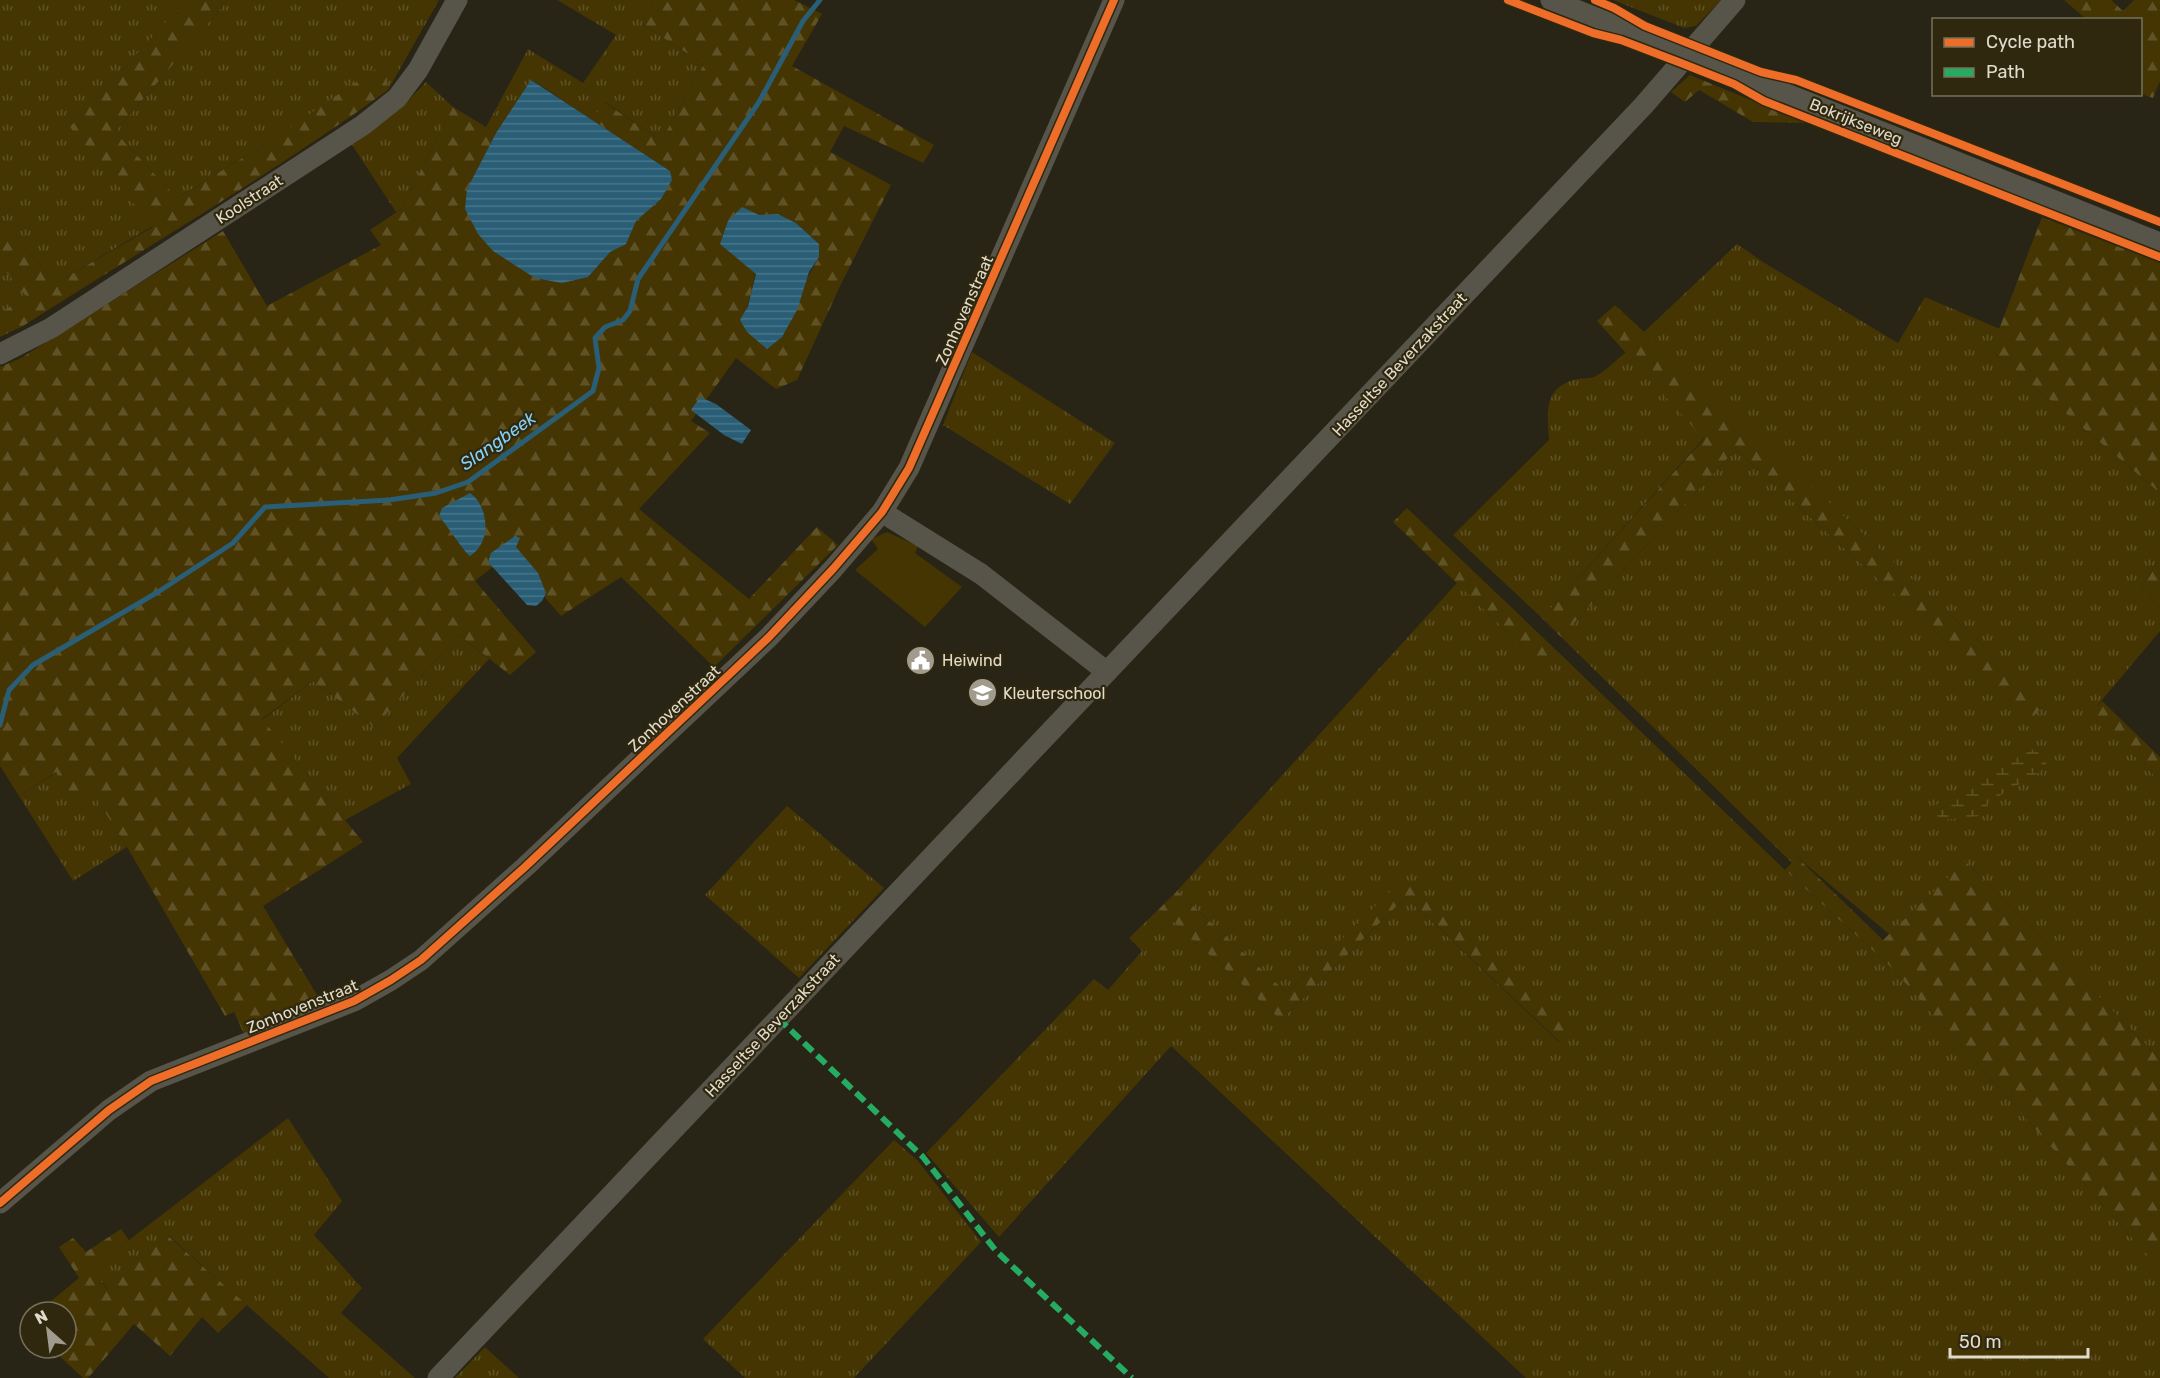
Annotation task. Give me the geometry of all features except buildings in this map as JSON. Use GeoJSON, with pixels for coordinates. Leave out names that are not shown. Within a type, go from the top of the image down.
{"type":"FeatureCollection","features":[{"type":"Feature","properties":{"kind":"street","name":"Koolstraat"},"geometry":{"type":"LineString","coordinates":[[0,354],[51,328],[363,125],[397,98],[418,70],[457,0]]}},
{"type":"Feature","properties":{"kind":"street","name":"Zonhovenstraat"},"geometry":{"type":"LineString","coordinates":[[0,1203],[109,1110],[152,1081],[354,1001],[392,981],[421,960],[525,867],[769,637],[832,569],[882,512],[909,468],[1114,0]]}},
{"type":"Feature","properties":{"kind":"street","name":"Bokrijkseweg"},"geometry":{"type":"LineString","coordinates":[[1551,0],[2160,243]]}},
{"type":"Feature","properties":{"kind":"street","name":"Hasseltse Beverzakstraat"},"geometry":{"type":"LineString","coordinates":[[438,1378],[1644,105],[1689,54],[1710,26],[1735,0]]}},
{"type":"Feature","properties":{"kind":"street"},"geometry":{"type":"LineString","coordinates":[[882,512],[981,574],[1107,672]]}},
{"type":"Feature","properties":{"kind":"green space"},"geometry":{"type":"Polygon","coordinates":[[[0,0],[186,0],[71,127],[153,226],[56,283],[0,220],[0,0]]]}},
{"type":"Feature","properties":{"kind":"green space"},"geometry":{"type":"Polygon","coordinates":[[[186,0],[228,0],[115,132],[177,198],[264,145],[377,68],[387,77],[388,90],[253,181],[23,326],[0,337],[0,313],[26,296],[0,264],[0,220],[56,283],[153,227],[70,127],[186,0]]]}},
{"type":"Feature","properties":{"kind":"green space"},"geometry":{"type":"Polygon","coordinates":[[[228,0],[439,0],[388,90],[387,77],[264,145],[177,198],[115,132],[228,0]]]}},
{"type":"Feature","properties":{"kind":"green space"},"geometry":{"type":"Polygon","coordinates":[[[557,0],[653,0],[642,24],[704,64],[661,141],[605,102],[592,120],[532,80],[496,133],[486,127],[528,49],[583,83],[616,35],[557,0]]]}},
{"type":"Feature","properties":{"kind":"green space"},"geometry":{"type":"Polygon","coordinates":[[[653,0],[794,0],[822,14],[792,66],[934,145],[923,163],[844,126],[830,152],[891,185],[841,284],[797,380],[776,389],[736,358],[691,421],[710,433],[639,509],[749,599],[817,527],[838,545],[714,667],[621,577],[561,616],[508,555],[475,581],[536,652],[510,675],[459,635],[374,727],[313,681],[262,719],[363,842],[263,906],[322,1003],[245,1036],[234,1012],[225,1016],[127,847],[91,790],[74,800],[56,772],[19,796],[0,766],[0,367],[21,358],[223,231],[267,306],[381,245],[370,230],[401,209],[453,107],[496,133],[467,189],[670,171],[592,120],[604,102],[661,141],[704,64],[642,24],[653,0]],[[778,214],[759,215],[754,282],[741,320],[767,349],[819,257],[819,244],[796,223],[778,214]]]}},
{"type":"Feature","properties":{"kind":"green space"},"geometry":{"type":"Polygon","coordinates":[[[1613,0],[1721,0],[1696,26],[1684,28],[1613,0]]]}},
{"type":"Feature","properties":{"kind":"green space"},"geometry":{"type":"Polygon","coordinates":[[[2064,0],[2111,0],[2123,11],[2134,0],[2160,0],[2160,81],[2153,98],[2142,94],[2142,18],[2085,18],[2064,0]]]}},
{"type":"Feature","properties":{"kind":"green space"},"geometry":{"type":"Polygon","coordinates":[[[1690,75],[1807,123],[1753,122],[1699,90],[1685,102],[1671,92],[1690,75]]]}},
{"type":"Feature","properties":{"kind":"green space"},"geometry":{"type":"Polygon","coordinates":[[[426,82],[453,107],[401,209],[396,212],[352,145],[401,108],[426,82]]]}},
{"type":"Feature","properties":{"kind":"green space"},"geometry":{"type":"Polygon","coordinates":[[[2042,217],[2160,263],[2160,493],[1991,350],[2042,217]]]}},
{"type":"Feature","properties":{"kind":"green space"},"geometry":{"type":"Polygon","coordinates":[[[1737,244],[1898,343],[1925,297],[2000,329],[1991,350],[2160,493],[2160,558],[2140,590],[2160,606],[2160,631],[2091,713],[2160,781],[2160,1059],[1966,862],[1889,934],[1797,857],[1792,863],[1561,637],[1736,449],[2030,718],[2046,703],[1644,332],[1737,244]]]}},
{"type":"Feature","properties":{"kind":"green space"},"geometry":{"type":"Polygon","coordinates":[[[0,264],[27,296],[0,313],[0,264]]]}},
{"type":"Feature","properties":{"kind":"green space"},"geometry":{"type":"Polygon","coordinates":[[[1615,305],[2046,703],[2031,719],[1736,449],[1561,637],[1542,618],[1704,439],[1597,321],[1615,305]]]}},
{"type":"Feature","properties":{"kind":"green space"},"geometry":{"type":"Polygon","coordinates":[[[972,352],[1115,443],[1070,504],[943,425],[972,352]]]}},
{"type":"Feature","properties":{"kind":"green space"},"geometry":{"type":"Polygon","coordinates":[[[1626,352],[1704,438],[1542,618],[1453,535],[1549,440],[1548,411],[1558,388],[1577,379],[1596,376],[1626,352]]]}},
{"type":"Feature","properties":{"kind":"green space"},"geometry":{"type":"Polygon","coordinates":[[[1407,508],[1555,649],[1540,663],[1393,522],[1407,508]]]}},
{"type":"Feature","properties":{"kind":"green space"},"geometry":{"type":"Polygon","coordinates":[[[887,532],[918,546],[915,553],[962,587],[925,627],[855,570],[878,549],[871,539],[887,532]]]}},
{"type":"Feature","properties":{"kind":"green space"},"geometry":{"type":"Polygon","coordinates":[[[2160,558],[2160,606],[2140,590],[2160,558]]]}},
{"type":"Feature","properties":{"kind":"green space"},"geometry":{"type":"Polygon","coordinates":[[[1457,583],[1540,663],[1555,649],[1785,870],[1891,967],[2160,1269],[2160,1378],[1526,1378],[1171,1046],[999,1237],[926,1153],[1094,979],[1108,990],[1142,951],[1129,938],[1159,909],[1281,1020],[1406,897],[1559,1042],[1570,1030],[1404,879],[1287,993],[1177,891],[1457,583]]]}},
{"type":"Feature","properties":{"kind":"green space"},"geometry":{"type":"Polygon","coordinates":[[[459,635],[489,659],[397,758],[411,784],[345,820],[262,720],[313,681],[374,727],[459,635]]]}},
{"type":"Feature","properties":{"kind":"green space"},"geometry":{"type":"Polygon","coordinates":[[[2102,701],[2160,757],[2160,781],[2090,713],[2102,701]]]}},
{"type":"Feature","properties":{"kind":"green space"},"geometry":{"type":"Polygon","coordinates":[[[2035,749],[2042,750],[2047,756],[2046,765],[2040,772],[1989,802],[1984,814],[1951,819],[1938,817],[1935,809],[1937,804],[1999,761],[2035,749]]]}},
{"type":"Feature","properties":{"kind":"green space"},"geometry":{"type":"Polygon","coordinates":[[[57,772],[91,790],[127,847],[73,881],[19,796],[57,772]]]}},
{"type":"Feature","properties":{"kind":"green space"},"geometry":{"type":"Polygon","coordinates":[[[787,806],[884,888],[799,978],[705,895],[787,806]]]}},
{"type":"Feature","properties":{"kind":"green space"},"geometry":{"type":"Polygon","coordinates":[[[1797,857],[1883,940],[1965,861],[2160,1059],[2160,1269],[1891,967],[1785,870],[1797,857]]]}},
{"type":"Feature","properties":{"kind":"green space"},"geometry":{"type":"Polygon","coordinates":[[[1404,878],[1571,1030],[1560,1042],[1406,897],[1281,1020],[1159,909],[1177,891],[1287,993],[1404,878]]]}},
{"type":"Feature","properties":{"kind":"green space"},"geometry":{"type":"Polygon","coordinates":[[[288,1118],[342,1201],[314,1235],[362,1288],[341,1313],[415,1378],[329,1378],[169,1236],[108,1289],[90,1270],[288,1118]]]}},
{"type":"Feature","properties":{"kind":"green space"},"geometry":{"type":"Polygon","coordinates":[[[894,1140],[918,1161],[981,1242],[854,1378],[745,1378],[703,1339],[894,1140]]]}},
{"type":"Feature","properties":{"kind":"green space"},"geometry":{"type":"Polygon","coordinates":[[[121,1229],[129,1240],[91,1270],[107,1289],[168,1236],[247,1305],[218,1333],[202,1317],[170,1356],[134,1324],[88,1378],[83,1378],[64,1360],[78,1360],[78,1300],[52,1300],[79,1278],[59,1247],[73,1238],[86,1252],[121,1229]]]}},
{"type":"Feature","properties":{"kind":"green space"},"geometry":{"type":"Polygon","coordinates":[[[485,1347],[519,1378],[455,1378],[485,1347]]]}},
{"type":"Feature","properties":{"kind":"water"},"geometry":{"type":"Polygon","coordinates":[[[531,80],[670,171],[672,180],[661,199],[636,221],[626,244],[610,252],[588,277],[562,283],[535,278],[493,251],[478,234],[465,209],[467,189],[496,133],[531,80]]]}},
{"type":"Feature","properties":{"kind":"water"},"geometry":{"type":"Polygon","coordinates":[[[742,207],[759,215],[778,214],[796,223],[819,244],[819,257],[809,272],[797,310],[782,337],[767,349],[747,332],[740,320],[748,306],[756,274],[720,244],[728,221],[742,207]]]}},
{"type":"Feature","properties":{"kind":"water"},"geometry":{"type":"Polygon","coordinates":[[[700,397],[716,404],[751,430],[742,444],[724,435],[691,410],[700,397]]]}},
{"type":"Feature","properties":{"kind":"water"},"geometry":{"type":"Polygon","coordinates":[[[470,493],[481,506],[485,534],[477,550],[470,556],[439,516],[442,508],[470,493]]]}},
{"type":"Feature","properties":{"kind":"water"},"geometry":{"type":"Polygon","coordinates":[[[515,536],[520,538],[516,547],[538,573],[546,593],[536,606],[527,605],[488,562],[491,553],[515,536]]]}},
{"type":"Feature","properties":{"kind":"waterway","name":"Slangbeek"},"geometry":{"type":"LineString","coordinates":[[0,725],[9,690],[33,665],[158,592],[233,543],[265,507],[389,500],[436,493],[468,482],[593,391],[599,368],[595,338],[605,327],[623,320],[630,311],[638,279],[759,102],[803,21],[820,0]]}},
{"type":"Feature","properties":{"kind":"marked path"},"geometry":{"type":"LineString","coordinates":[[778,1018],[923,1157],[996,1251],[1132,1378]]}},
{"type":"Feature","properties":{"kind":"cycle path"},"geometry":{"type":"LineString","coordinates":[[0,1203],[109,1110],[151,1081],[354,1001],[421,960],[525,867],[769,637],[833,569],[882,512],[909,468],[1114,0]]}},
{"type":"Feature","properties":{"kind":"cycle path"},"geometry":{"type":"LineString","coordinates":[[1508,0],[1593,33],[1621,40],[1681,63],[1734,84],[1764,101],[2160,257]]}},
{"type":"Feature","properties":{"kind":"cycle path"},"geometry":{"type":"LineString","coordinates":[[1595,0],[1645,26],[1761,72],[1796,80],[2160,222]]}},
{"type":"Feature","properties":{"kind":"place","name":"Heiwind"},"geometry":{"type":"Point","coordinates":[921,660]}},
{"type":"Feature","properties":{"kind":"place","name":"Kleuterschool"},"geometry":{"type":"Point","coordinates":[982,693]}}]}
